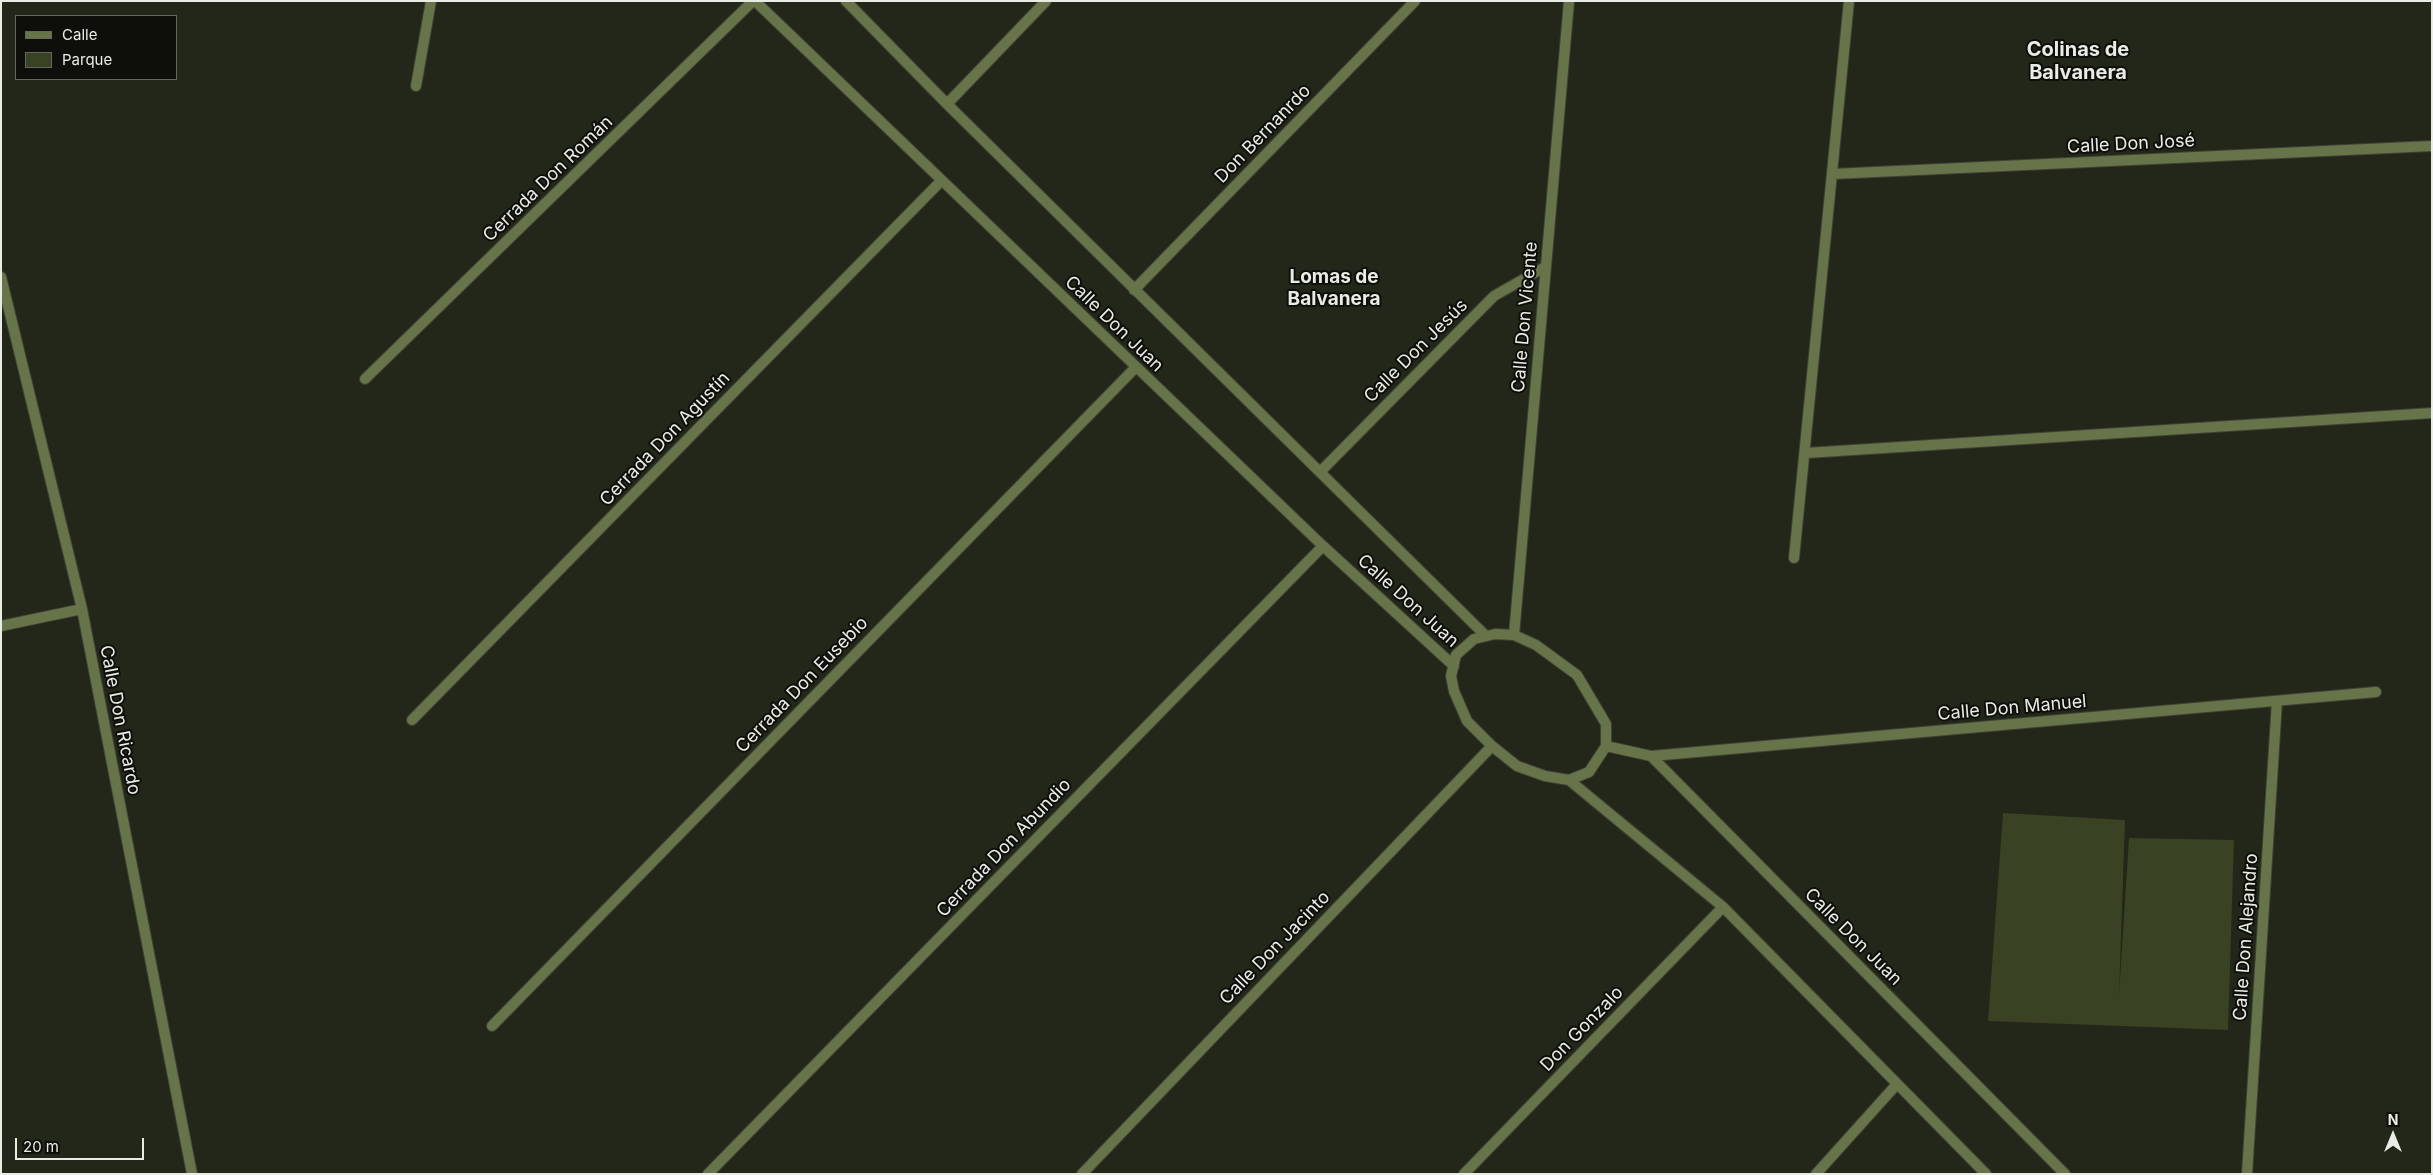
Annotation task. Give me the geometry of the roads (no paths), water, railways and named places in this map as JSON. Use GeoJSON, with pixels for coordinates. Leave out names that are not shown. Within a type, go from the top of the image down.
{"type":"FeatureCollection","features":[{"type":"Feature","properties":{"kind":"street"},"geometry":{"type":"LineString","coordinates":[[416,86],[431,1]]}},
{"type":"Feature","properties":{"kind":"street","name":"Calle Don Juan"},"geometry":{"type":"LineString","coordinates":[[754,1],[1323,546],[1454,666]]}},
{"type":"Feature","properties":{"kind":"street","name":"Cerrada Don Román"},"geometry":{"type":"LineString","coordinates":[[365,379],[754,1]]}},
{"type":"Feature","properties":{"kind":"street","name":"Calle Don Juan"},"geometry":{"type":"LineString","coordinates":[[846,1],[1134,290],[1321,471],[1486,636]]}},
{"type":"Feature","properties":{"kind":"street"},"geometry":{"type":"LineString","coordinates":[[947,104],[1046,1]]}},
{"type":"Feature","properties":{"kind":"street","name":"Don Bernanrdo"},"geometry":{"type":"LineString","coordinates":[[1134,290],[1415,1]]}},
{"type":"Feature","properties":{"kind":"street","name":"Calle Don Vicente"},"geometry":{"type":"LineString","coordinates":[[1514,635],[1569,1]]}},
{"type":"Feature","properties":{"kind":"street"},"geometry":{"type":"LineString","coordinates":[[1794,558],[1806,453],[1849,1]]}},
{"type":"Feature","properties":{"kind":"street","name":"Calle Don José"},"geometry":{"type":"LineString","coordinates":[[1832,174],[2432,146]]}},
{"type":"Feature","properties":{"kind":"street","name":"Cerrada Don Agustín"},"geometry":{"type":"LineString","coordinates":[[412,720],[941,181]]}},
{"type":"Feature","properties":{"kind":"street","name":"Calle Don Jesús"},"geometry":{"type":"LineString","coordinates":[[1321,471],[1494,296],[1545,267]]}},
{"type":"Feature","properties":{"kind":"street","name":"Calle Don Ricardo"},"geometry":{"type":"LineString","coordinates":[[1,276],[82,609],[192,1174]]}},
{"type":"Feature","properties":{"kind":"street","name":"Cerrada Don Eusebio"},"geometry":{"type":"LineString","coordinates":[[492,1026],[1136,367]]}},
{"type":"Feature","properties":{"kind":"street"},"geometry":{"type":"LineString","coordinates":[[1806,453],[2432,413]]}},
{"type":"Feature","properties":{"kind":"street","name":"Cerrada Don Abundio"},"geometry":{"type":"LineString","coordinates":[[708,1174],[1323,546]]}},
{"type":"Feature","properties":{"kind":"street"},"geometry":{"type":"LineString","coordinates":[[1,626],[82,609]]}},
{"type":"Feature","properties":{"kind":"street"},"geometry":{"type":"LineString","coordinates":[[1569,780],[1590,772],[1606,746],[1606,724],[1577,675],[1536,645],[1514,635],[1486,636],[1474,639],[1456,655],[1452,676],[1454,691],[1467,721],[1492,746],[1517,766],[1545,776],[1569,780],[1723,907],[1986,1174]]}},
{"type":"Feature","properties":{"kind":"street","name":"Calle Don Manuel"},"geometry":{"type":"LineString","coordinates":[[1651,756],[2376,692]]}},
{"type":"Feature","properties":{"kind":"street","name":"Calle Don Alejandro"},"geometry":{"type":"LineString","coordinates":[[2247,1174],[2277,701]]}},
{"type":"Feature","properties":{"kind":"street","name":"Calle Don Jacinto"},"geometry":{"type":"LineString","coordinates":[[1082,1174],[1492,746]]}},
{"type":"Feature","properties":{"kind":"street"},"geometry":{"type":"LineString","coordinates":[[1606,746],[1651,756]]}},
{"type":"Feature","properties":{"kind":"street","name":"Calle Don Juan"},"geometry":{"type":"LineString","coordinates":[[1651,756],[2064,1174]]}},
{"type":"Feature","properties":{"kind":"street","name":"Don Gonzalo"},"geometry":{"type":"LineString","coordinates":[[1464,1174],[1723,907]]}},
{"type":"Feature","properties":{"kind":"street"},"geometry":{"type":"LineString","coordinates":[[1816,1174],[1897,1084]]}},
{"type":"Feature","properties":{"kind":"district","name":"Colinas de Balvanera"},"geometry":{"type":"Point","coordinates":[2078,62]}},
{"type":"Feature","properties":{"kind":"district","name":"Lomas de Balvanera"},"geometry":{"type":"Point","coordinates":[1334,288]}}]}
